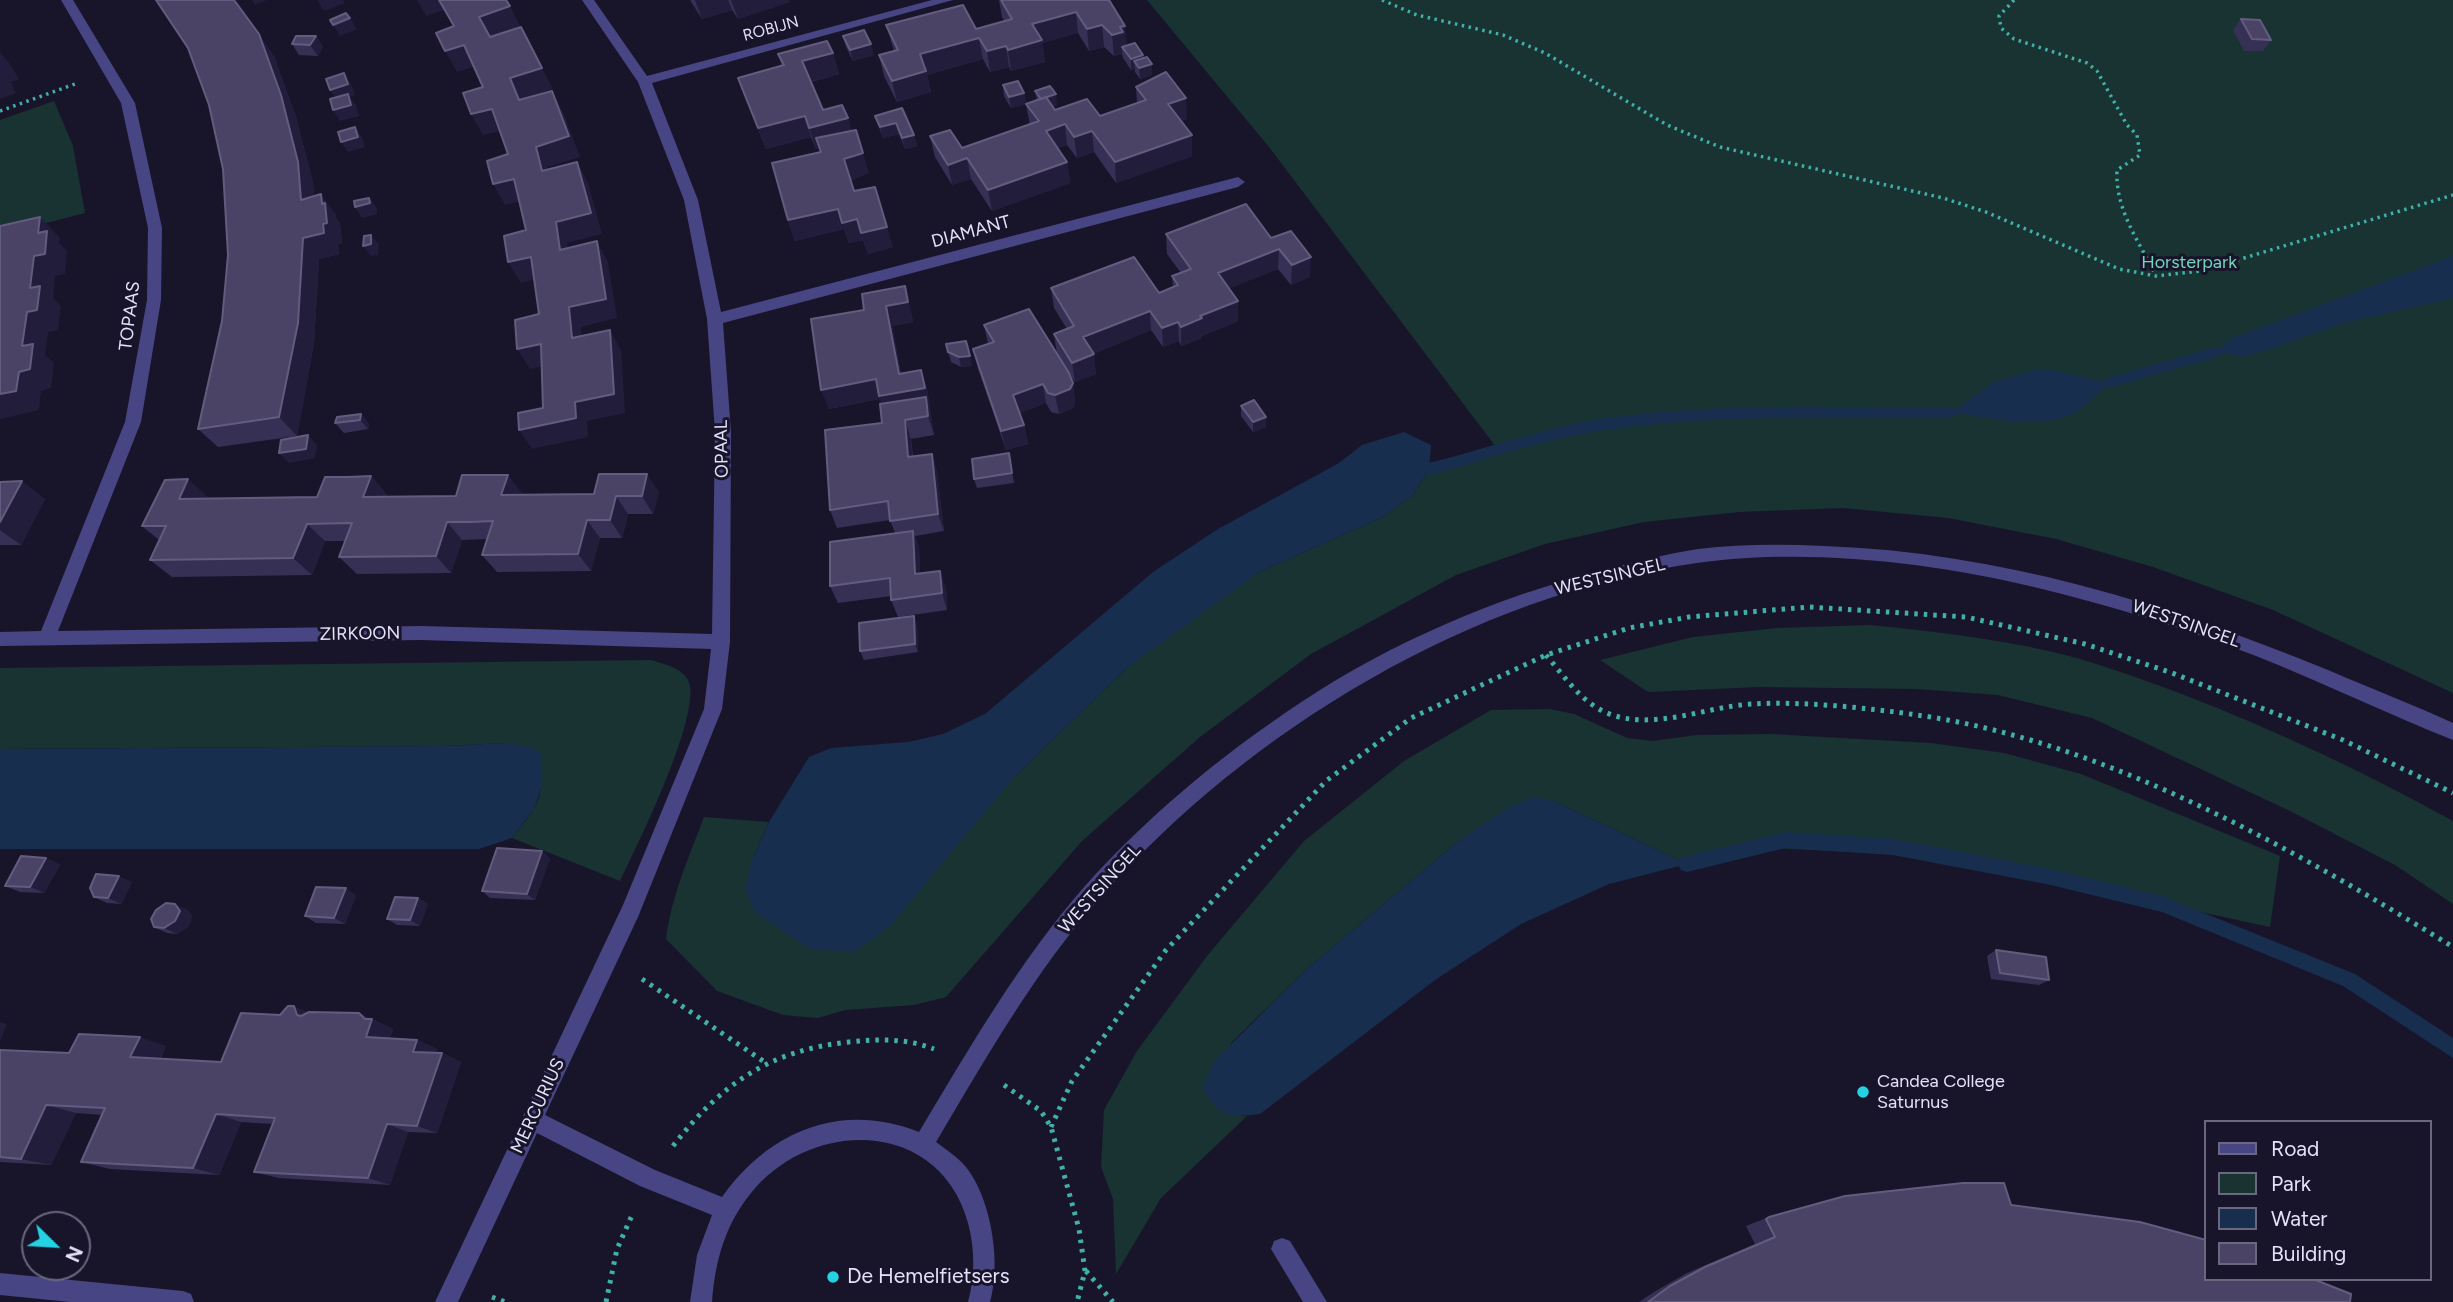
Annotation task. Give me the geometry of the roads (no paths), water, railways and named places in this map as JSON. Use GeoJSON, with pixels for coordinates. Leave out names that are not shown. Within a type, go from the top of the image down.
{"type":"FeatureCollection","features":[{"type":"Feature","properties":{"kind":"street","name":"TOPAAS"},"geometry":{"type":"LineString","coordinates":[[46,639],[133,422],[155,300],[155,228],[128,103],[66,0]]}},
{"type":"Feature","properties":{"kind":"street","name":"OPAAL"},"geometry":{"type":"LineString","coordinates":[[588,0],[644,81],[691,200],[715,319],[723,432],[721,642],[713,709],[631,909]]}},
{"type":"Feature","properties":{"kind":"street","name":"ROBIJN"},"geometry":{"type":"LineString","coordinates":[[644,81],[947,0]]}},
{"type":"Feature","properties":{"kind":"street","name":"DIAMANT"},"geometry":{"type":"LineString","coordinates":[[715,319],[1238,182]]}},
{"type":"Feature","properties":{"kind":"street","name":"WESTSINGEL"},"geometry":{"type":"LineString","coordinates":[[924,1143],[1051,943],[1118,864],[1210,780],[1287,719],[1361,673],[1477,615],[1584,579],[1704,555],[1791,551],[1888,555],[1985,569],[2079,589],[2165,616],[2283,659],[2453,732]]}},
{"type":"Feature","properties":{"kind":"street","name":"ZIRKOON"},"geometry":{"type":"LineString","coordinates":[[0,639],[421,633],[721,642]]}},
{"type":"Feature","properties":{"kind":"street","name":"MERCURIUS"},"geometry":{"type":"LineString","coordinates":[[446,1302],[631,909]]}},
{"type":"Feature","properties":{"kind":"street"},"geometry":{"type":"LineString","coordinates":[[532,1119],[649,1178],[726,1210]]}},
{"type":"Feature","properties":{"kind":"street"},"geometry":{"type":"LineString","coordinates":[[701,1302],[703,1267],[726,1210],[758,1170],[797,1143],[841,1128],[884,1128],[924,1143],[962,1178],[982,1229],[984,1288],[979,1302]]}},
{"type":"Feature","properties":{"kind":"street"},"geometry":{"type":"LineString","coordinates":[[1282,1249],[1316,1302]]}},
{"type":"Feature","properties":{"kind":"street"},"geometry":{"type":"LineString","coordinates":[[0,1284],[183,1302]]}},
{"type":"Feature","properties":{"kind":"water"},"geometry":{"type":"Polygon","coordinates":[[[2453,256],[2453,298],[2348,322],[2245,357],[2215,352],[2232,338],[2453,256]]]}},
{"type":"Feature","properties":{"kind":"water"},"geometry":{"type":"Polygon","coordinates":[[[2034,370],[2053,370],[2109,383],[2076,412],[2048,421],[2015,421],[1953,412],[1993,382],[2034,370]]]}},
{"type":"Feature","properties":{"kind":"water"},"geometry":{"type":"Polygon","coordinates":[[[1404,432],[1431,445],[1429,469],[1413,495],[1383,517],[1259,572],[1128,667],[1013,778],[890,926],[855,952],[810,949],[756,913],[745,889],[753,858],[769,822],[809,757],[831,748],[908,742],[943,734],[985,714],[1153,572],[1218,529],[1339,463],[1362,445],[1404,432]]]}},
{"type":"Feature","properties":{"kind":"water"},"geometry":{"type":"Polygon","coordinates":[[[506,743],[530,747],[541,754],[541,789],[534,809],[512,838],[479,849],[0,849],[0,749],[444,746],[506,743]]]}},
{"type":"Feature","properties":{"kind":"water"},"geometry":{"type":"Polygon","coordinates":[[[1532,797],[1556,802],[1687,864],[1609,884],[1521,924],[1435,980],[1260,1114],[1232,1115],[1213,1104],[1203,1087],[1214,1061],[1308,968],[1461,839],[1510,807],[1532,797]]]}},
{"type":"Feature","properties":{"kind":"waterway"},"geometry":{"type":"LineString","coordinates":[[2109,383],[2215,352]]}},
{"type":"Feature","properties":{"kind":"waterway"},"geometry":{"type":"LineString","coordinates":[[1429,469],[1549,436],[1621,422],[1745,414],[1953,412]]}},
{"type":"Feature","properties":{"kind":"waterway"},"geometry":{"type":"LineString","coordinates":[[1687,864],[1785,840],[1893,847],[2051,877],[2162,904],[2349,980],[2453,1049]]}},
{"type":"Feature","properties":{"kind":"place","name":"Candea College Saturnus"},"geometry":{"type":"Point","coordinates":[1863,1092]}},
{"type":"Feature","properties":{"kind":"place","name":"De Hemelfietsers"},"geometry":{"type":"Point","coordinates":[833,1277]}},
{"type":"Feature","properties":{"kind":"park label","name":"Horsterpark"},"geometry":{"type":"Point","coordinates":[2189,263]}}]}
